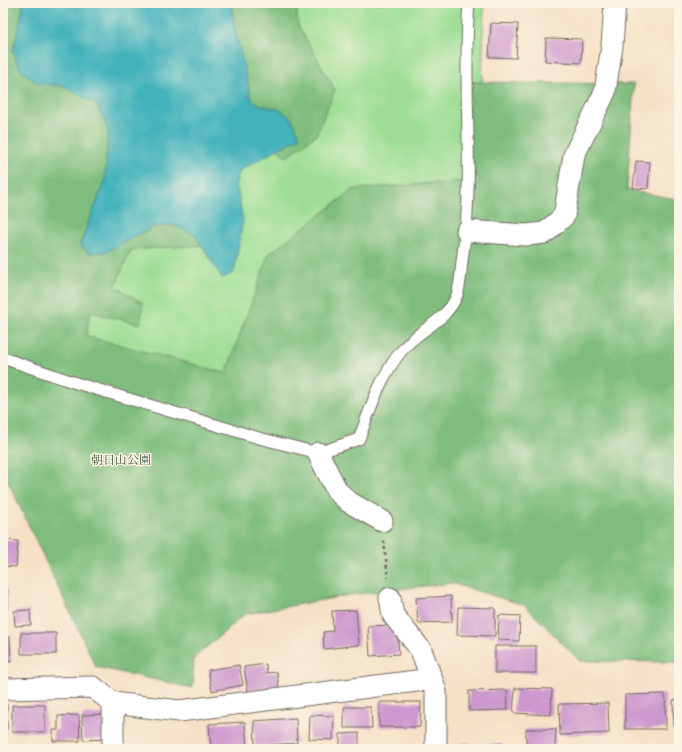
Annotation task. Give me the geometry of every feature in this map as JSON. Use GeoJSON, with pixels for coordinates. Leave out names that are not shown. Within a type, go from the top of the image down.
{"type":"FeatureCollection","features":[{"type":"Feature","properties":{"kind":"street"},"geometry":{"type":"LineString","coordinates":[[467,231],[526,235],[545,233],[564,216],[574,155],[604,92],[612,46],[615,3]]}},
{"type":"Feature","properties":{"kind":"street"},"geometry":{"type":"LineString","coordinates":[[318,453],[337,491],[349,502],[382,521]]}},
{"type":"Feature","properties":{"kind":"street"},"geometry":{"type":"LineString","coordinates":[[390,598],[393,615],[421,650],[436,690],[436,749]]}},
{"type":"Feature","properties":{"kind":"street"},"geometry":{"type":"LineString","coordinates":[[3,689],[93,687],[113,703],[179,711],[432,679]]}},
{"type":"Feature","properties":{"kind":"street"},"geometry":{"type":"LineString","coordinates":[[113,703],[113,749]]}},
{"type":"Feature","properties":{"kind":"lane"},"geometry":{"type":"LineString","coordinates":[[3,358],[76,383],[259,438],[318,453],[359,439],[379,383],[404,347],[446,313],[457,295],[467,231],[469,181],[466,37],[469,3]]}},
{"type":"Feature","properties":{"kind":"path"},"geometry":{"type":"LineString","coordinates":[[382,521],[390,598]]}},
{"type":"Feature","properties":{"kind":"green space"},"geometry":{"type":"Polygon","coordinates":[[[3,3],[484,3],[478,269],[406,427],[33,396],[3,3]]]}},
{"type":"Feature","properties":{"kind":"green space","name":"朝日山公園"},"geometry":{"type":"Polygon","coordinates":[[[3,3],[22,3],[27,43],[123,126],[172,221],[237,243],[131,250],[115,286],[143,303],[140,324],[90,312],[86,336],[226,373],[269,254],[354,189],[463,181],[472,82],[634,84],[627,190],[676,199],[679,181],[679,662],[580,661],[524,605],[451,583],[350,595],[245,614],[194,658],[193,688],[96,667],[3,471],[3,3]]]}},
{"type":"Feature","properties":{"kind":"green space"},"geometry":{"type":"Polygon","coordinates":[[[225,3],[296,3],[298,25],[335,90],[316,135],[286,157],[238,110],[225,3]]]}},
{"type":"Feature","properties":{"kind":"water"},"geometry":{"type":"Polygon","coordinates":[[[24,3],[231,3],[232,15],[251,98],[260,105],[279,109],[292,119],[300,137],[240,170],[236,183],[243,220],[234,273],[222,278],[195,235],[173,225],[153,227],[106,252],[88,253],[80,244],[105,181],[108,129],[97,105],[65,86],[37,83],[20,69],[13,51],[24,3]]]}},
{"type":"Feature","properties":{"kind":"building"},"geometry":{"type":"Polygon","coordinates":[[[491,23],[518,24],[516,58],[489,57],[491,23]]]}},
{"type":"Feature","properties":{"kind":"building"},"geometry":{"type":"Polygon","coordinates":[[[546,38],[582,39],[581,63],[545,61],[546,38]]]}},
{"type":"Feature","properties":{"kind":"building"},"geometry":{"type":"Polygon","coordinates":[[[636,161],[650,162],[648,189],[633,188],[636,161]]]}},
{"type":"Feature","properties":{"kind":"building"},"geometry":{"type":"Polygon","coordinates":[[[3,540],[18,541],[16,567],[3,566],[3,540]]]}},
{"type":"Feature","properties":{"kind":"building"},"geometry":{"type":"Polygon","coordinates":[[[3,590],[7,590],[7,609],[3,609],[3,590]]]}},
{"type":"Feature","properties":{"kind":"building"},"geometry":{"type":"Polygon","coordinates":[[[451,596],[452,622],[418,623],[416,598],[451,596]]]}},
{"type":"Feature","properties":{"kind":"building"},"geometry":{"type":"Polygon","coordinates":[[[458,607],[495,608],[495,636],[457,635],[458,607]]]}},
{"type":"Feature","properties":{"kind":"building"},"geometry":{"type":"Polygon","coordinates":[[[30,610],[31,625],[15,626],[14,611],[30,610]]]}},
{"type":"Feature","properties":{"kind":"building"},"geometry":{"type":"Polygon","coordinates":[[[356,610],[359,645],[324,649],[323,632],[333,631],[332,611],[356,610]]]}},
{"type":"Feature","properties":{"kind":"building"},"geometry":{"type":"Polygon","coordinates":[[[499,615],[520,616],[519,641],[498,640],[499,615]]]}},
{"type":"Feature","properties":{"kind":"building"},"geometry":{"type":"Polygon","coordinates":[[[397,625],[399,654],[370,656],[368,626],[397,625]]]}},
{"type":"Feature","properties":{"kind":"building"},"geometry":{"type":"Polygon","coordinates":[[[21,633],[56,633],[56,654],[21,654],[21,633]]]}},
{"type":"Feature","properties":{"kind":"building"},"geometry":{"type":"Polygon","coordinates":[[[10,637],[11,662],[3,662],[3,638],[10,637]]]}},
{"type":"Feature","properties":{"kind":"building"},"geometry":{"type":"Polygon","coordinates":[[[495,646],[536,646],[536,673],[495,673],[495,646]]]}},
{"type":"Feature","properties":{"kind":"building"},"geometry":{"type":"Polygon","coordinates":[[[266,664],[267,673],[277,672],[279,688],[248,692],[244,667],[266,664]]]}},
{"type":"Feature","properties":{"kind":"building"},"geometry":{"type":"Polygon","coordinates":[[[239,665],[243,685],[212,691],[208,670],[239,665]]]}},
{"type":"Feature","properties":{"kind":"building"},"geometry":{"type":"Polygon","coordinates":[[[515,688],[552,689],[551,715],[513,713],[515,688]]]}},
{"type":"Feature","properties":{"kind":"building"},"geometry":{"type":"Polygon","coordinates":[[[507,690],[508,710],[469,711],[469,691],[507,690]]]}},
{"type":"Feature","properties":{"kind":"building"},"geometry":{"type":"Polygon","coordinates":[[[665,694],[666,729],[625,729],[625,695],[665,694]]]}},
{"type":"Feature","properties":{"kind":"building"},"geometry":{"type":"Polygon","coordinates":[[[679,699],[679,726],[674,727],[673,700],[679,699]]]}},
{"type":"Feature","properties":{"kind":"building"},"geometry":{"type":"Polygon","coordinates":[[[379,702],[421,702],[420,727],[379,727],[379,702]]]}},
{"type":"Feature","properties":{"kind":"building"},"geometry":{"type":"Polygon","coordinates":[[[608,703],[609,733],[560,735],[559,704],[608,703]]]}},
{"type":"Feature","properties":{"kind":"building"},"geometry":{"type":"Polygon","coordinates":[[[3,704],[7,704],[7,729],[3,729],[3,704]]]}},
{"type":"Feature","properties":{"kind":"building"},"geometry":{"type":"Polygon","coordinates":[[[12,705],[45,705],[45,732],[12,732],[12,705]]]}},
{"type":"Feature","properties":{"kind":"building"},"geometry":{"type":"Polygon","coordinates":[[[344,707],[371,707],[372,728],[344,728],[344,707]]]}},
{"type":"Feature","properties":{"kind":"building"},"geometry":{"type":"Polygon","coordinates":[[[108,714],[109,739],[83,740],[82,715],[108,714]]]}},
{"type":"Feature","properties":{"kind":"building"},"geometry":{"type":"Polygon","coordinates":[[[79,715],[80,741],[53,741],[53,730],[58,730],[58,716],[79,715]]]}},
{"type":"Feature","properties":{"kind":"building"},"geometry":{"type":"Polygon","coordinates":[[[310,715],[334,716],[333,740],[309,739],[310,715]]]}},
{"type":"Feature","properties":{"kind":"building"},"geometry":{"type":"Polygon","coordinates":[[[296,718],[297,743],[255,746],[254,721],[296,718]]]}},
{"type":"Feature","properties":{"kind":"building"},"geometry":{"type":"Polygon","coordinates":[[[245,722],[247,749],[211,749],[209,724],[245,722]]]}},
{"type":"Feature","properties":{"kind":"building"},"geometry":{"type":"Polygon","coordinates":[[[526,729],[556,729],[555,749],[526,749],[526,729]]]}},
{"type":"Feature","properties":{"kind":"building"},"geometry":{"type":"Polygon","coordinates":[[[359,733],[359,749],[340,749],[340,734],[359,733]]]}},
{"type":"Feature","properties":{"kind":"building"},"geometry":{"type":"Polygon","coordinates":[[[3,736],[6,736],[6,749],[3,749],[3,736]]]}},
{"type":"Feature","properties":{"kind":"building"},"geometry":{"type":"Polygon","coordinates":[[[461,744],[502,744],[502,749],[461,749],[461,744]]]}}]}
